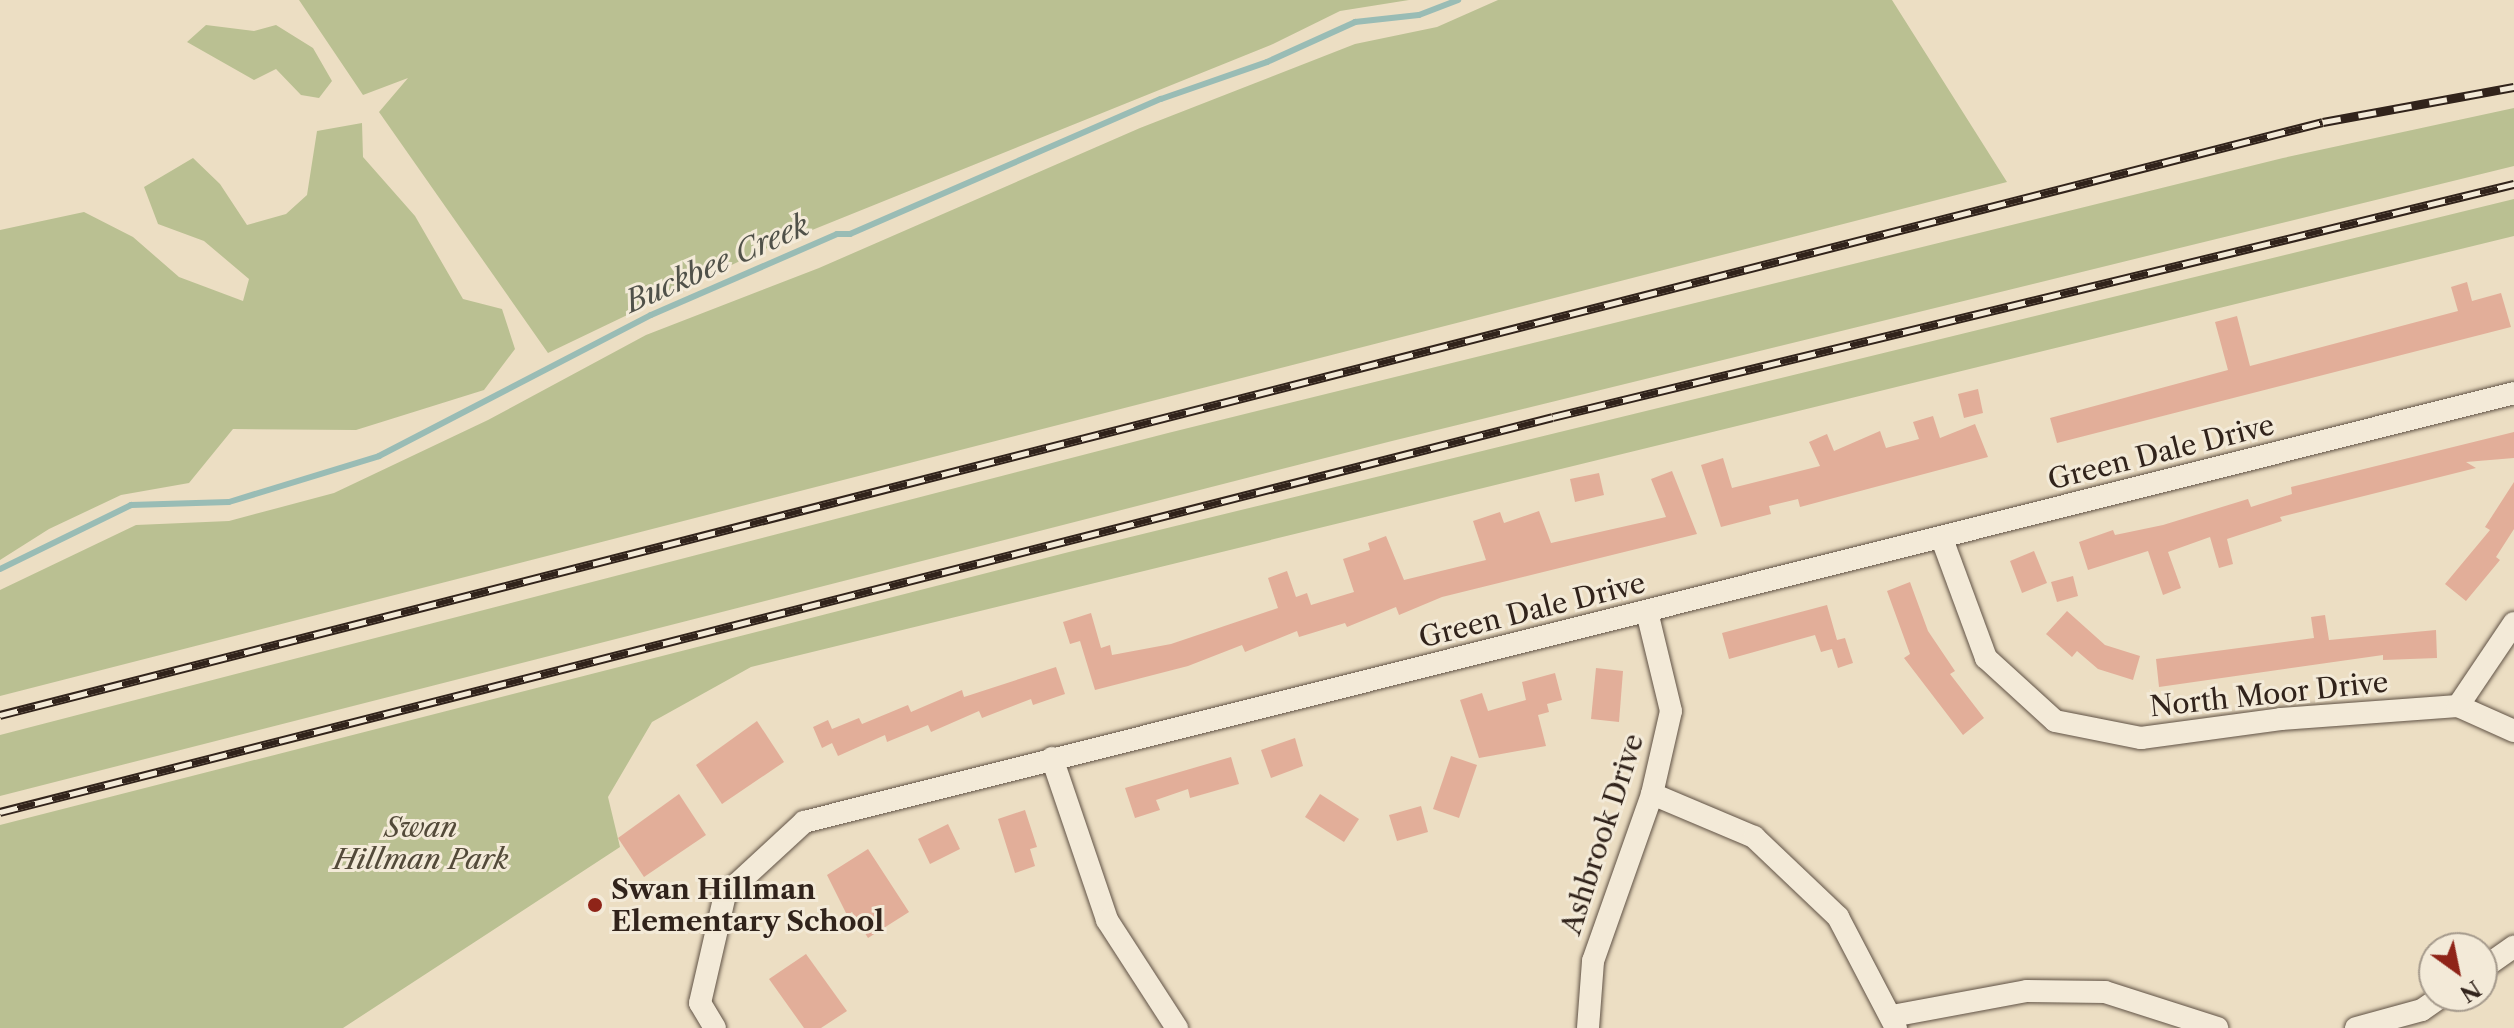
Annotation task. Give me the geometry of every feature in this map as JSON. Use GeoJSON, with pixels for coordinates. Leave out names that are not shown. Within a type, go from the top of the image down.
{"type":"FeatureCollection","features":[{"type":"Feature","properties":{"kind":"street","name":"Green Dale Drive"},"geometry":{"type":"LineString","coordinates":[[715,1028],[700,1003],[725,895],[804,822],[1942,539],[2514,393]]}},
{"type":"Feature","properties":{"kind":"street","name":"North Moor Drive"},"geometry":{"type":"LineString","coordinates":[[1942,539],[1986,658],[2055,721],[2141,738],[2281,719],[2458,706],[2514,731]]}},
{"type":"Feature","properties":{"kind":"street","name":"Ashbrook Drive"},"geometry":{"type":"LineString","coordinates":[[1588,1028],[1593,961],[1652,794],[1671,711],[1647,612]]}},
{"type":"Feature","properties":{"kind":"street"},"geometry":{"type":"LineString","coordinates":[[2458,706],[2514,623]]}},
{"type":"Feature","properties":{"kind":"street"},"geometry":{"type":"LineString","coordinates":[[1052,758],[1107,920],[1177,1028]]}},
{"type":"Feature","properties":{"kind":"street"},"geometry":{"type":"LineString","coordinates":[[1652,794],[1754,837],[1838,917],[1894,1022],[2027,991],[2105,992],[2217,1028]]}},
{"type":"Feature","properties":{"kind":"street"},"geometry":{"type":"LineString","coordinates":[[2356,1028],[2418,1011]]}},
{"type":"Feature","properties":{"kind":"green space"},"geometry":{"type":"Polygon","coordinates":[[[299,0],[1409,0],[1340,11],[1273,44],[765,249],[548,353],[379,112],[408,78],[363,95],[299,0]]]}},
{"type":"Feature","properties":{"kind":"green space"},"geometry":{"type":"Polygon","coordinates":[[[1498,0],[1892,0],[2007,182],[0,696],[0,590],[136,525],[229,521],[334,493],[488,420],[646,335],[819,268],[1140,128],[1355,44],[1437,27],[1498,0]]]}},
{"type":"Feature","properties":{"kind":"green space"},"geometry":{"type":"Polygon","coordinates":[[[206,25],[254,31],[276,25],[313,48],[332,81],[319,98],[301,95],[276,69],[254,80],[187,42],[206,25]]]}},
{"type":"Feature","properties":{"kind":"green space"},"geometry":{"type":"Polygon","coordinates":[[[2514,108],[2514,166],[1392,441],[0,796],[0,735],[1168,433],[2283,158],[2514,108]]]}},
{"type":"Feature","properties":{"kind":"green space"},"geometry":{"type":"Polygon","coordinates":[[[362,123],[363,157],[415,216],[463,299],[502,309],[515,349],[484,390],[356,430],[233,429],[189,483],[121,495],[49,529],[0,560],[0,230],[84,212],[133,237],[179,277],[243,301],[249,279],[204,241],[158,224],[144,187],[193,158],[220,184],[247,225],[286,214],[307,195],[317,131],[362,123]]]}},
{"type":"Feature","properties":{"kind":"green space","name":"Swan Hillman Park"},"geometry":{"type":"Polygon","coordinates":[[[2514,199],[2514,236],[751,667],[652,722],[608,797],[620,847],[343,1028],[0,1028],[0,825],[1069,552],[2514,199]]]}},
{"type":"Feature","properties":{"kind":"building"},"geometry":{"type":"Polygon","coordinates":[[[2467,282],[2472,301],[2501,293],[2511,327],[2057,443],[2050,418],[2228,370],[2215,322],[2237,316],[2250,366],[2458,311],[2451,287],[2467,282]]]}},
{"type":"Feature","properties":{"kind":"building"},"geometry":{"type":"Polygon","coordinates":[[[1978,389],[1983,413],[1964,418],[1958,394],[1978,389]]]}},
{"type":"Feature","properties":{"kind":"building"},"geometry":{"type":"Polygon","coordinates":[[[1933,416],[1940,438],[1975,424],[1988,457],[1800,507],[1798,499],[1769,506],[1771,514],[1721,527],[1701,465],[1723,458],[1732,488],[1820,466],[1809,442],[1827,434],[1834,451],[1880,431],[1886,448],[1919,439],[1913,422],[1933,416]]]}},
{"type":"Feature","properties":{"kind":"building"},"geometry":{"type":"Polygon","coordinates":[[[2514,432],[2514,458],[2466,462],[2476,468],[2280,517],[2282,521],[2227,539],[2233,564],[2219,568],[2210,537],[2168,552],[2181,588],[2163,595],[2148,551],[2088,570],[2079,542],[2113,530],[2115,535],[2163,525],[2248,499],[2251,507],[2292,494],[2291,487],[2514,432]]]}},
{"type":"Feature","properties":{"kind":"building"},"geometry":{"type":"Polygon","coordinates":[[[1672,471],[1697,534],[1442,597],[1399,615],[1396,607],[1347,627],[1345,623],[1299,637],[1297,631],[1245,652],[1242,645],[1188,666],[1095,690],[1080,641],[1070,644],[1063,622],[1091,613],[1101,648],[1110,645],[1112,655],[1171,644],[1278,608],[1268,578],[1287,571],[1296,597],[1307,593],[1311,605],[1354,592],[1343,559],[1370,550],[1368,543],[1386,536],[1404,580],[1486,560],[1473,521],[1500,512],[1504,523],[1539,511],[1551,543],[1666,517],[1651,479],[1672,471]]]}},
{"type":"Feature","properties":{"kind":"building"},"geometry":{"type":"Polygon","coordinates":[[[1599,473],[1604,495],[1575,502],[1570,479],[1599,473]]]}},
{"type":"Feature","properties":{"kind":"building"},"geometry":{"type":"Polygon","coordinates":[[[2514,482],[2514,529],[2496,557],[2500,560],[2466,601],[2445,584],[2490,530],[2485,527],[2514,482]]]}},
{"type":"Feature","properties":{"kind":"building"},"geometry":{"type":"Polygon","coordinates":[[[2034,551],[2047,583],[2022,593],[2010,561],[2034,551]]]}},
{"type":"Feature","properties":{"kind":"building"},"geometry":{"type":"Polygon","coordinates":[[[2073,576],[2078,596],[2057,602],[2051,582],[2073,576]]]}},
{"type":"Feature","properties":{"kind":"building"},"geometry":{"type":"Polygon","coordinates":[[[1910,582],[1928,631],[1955,671],[1950,674],[1984,718],[1963,735],[1904,658],[1910,654],[1887,591],[1910,582]]]}},
{"type":"Feature","properties":{"kind":"building"},"geometry":{"type":"Polygon","coordinates":[[[1827,605],[1837,640],[1845,638],[1853,663],[1838,668],[1832,649],[1821,652],[1815,635],[1729,659],[1722,633],[1827,605]]]}},
{"type":"Feature","properties":{"kind":"building"},"geometry":{"type":"Polygon","coordinates":[[[2067,611],[2105,645],[2140,656],[2133,680],[2098,669],[2077,651],[2072,657],[2046,634],[2067,611]]]}},
{"type":"Feature","properties":{"kind":"building"},"geometry":{"type":"Polygon","coordinates":[[[2325,615],[2329,640],[2436,630],[2437,658],[2383,660],[2383,655],[2159,687],[2156,659],[2314,638],[2311,617],[2325,615]]]}},
{"type":"Feature","properties":{"kind":"building"},"geometry":{"type":"Polygon","coordinates":[[[1056,667],[1065,694],[1033,705],[1031,699],[982,718],[979,711],[931,732],[928,725],[887,742],[885,735],[838,756],[832,743],[822,748],[813,727],[828,720],[832,729],[859,718],[862,724],[908,705],[911,712],[962,690],[964,697],[1056,667]]]}},
{"type":"Feature","properties":{"kind":"building"},"geometry":{"type":"Polygon","coordinates":[[[1596,668],[1623,671],[1619,722],[1591,719],[1596,668]]]}},
{"type":"Feature","properties":{"kind":"building"},"geometry":{"type":"Polygon","coordinates":[[[1555,673],[1562,700],[1547,704],[1549,712],[1538,715],[1546,746],[1479,758],[1460,700],[1482,693],[1488,711],[1526,700],[1522,682],[1555,673]]]}},
{"type":"Feature","properties":{"kind":"building"},"geometry":{"type":"Polygon","coordinates":[[[757,721],[784,762],[722,804],[696,765],[757,721]]]}},
{"type":"Feature","properties":{"kind":"building"},"geometry":{"type":"Polygon","coordinates":[[[1295,738],[1303,766],[1271,778],[1261,750],[1295,738]]]}},
{"type":"Feature","properties":{"kind":"building"},"geometry":{"type":"Polygon","coordinates":[[[1451,756],[1477,765],[1459,818],[1433,809],[1451,756]]]}},
{"type":"Feature","properties":{"kind":"building"},"geometry":{"type":"Polygon","coordinates":[[[1231,757],[1239,784],[1190,798],[1188,789],[1156,800],[1160,810],[1135,818],[1125,788],[1231,757]]]}},
{"type":"Feature","properties":{"kind":"building"},"geometry":{"type":"Polygon","coordinates":[[[679,794],[706,835],[644,877],[618,838],[679,794]]]}},
{"type":"Feature","properties":{"kind":"building"},"geometry":{"type":"Polygon","coordinates":[[[1320,794],[1359,819],[1344,842],[1305,817],[1320,794]]]}},
{"type":"Feature","properties":{"kind":"building"},"geometry":{"type":"Polygon","coordinates":[[[1421,806],[1428,832],[1397,841],[1389,815],[1421,806]]]}},
{"type":"Feature","properties":{"kind":"building"},"geometry":{"type":"Polygon","coordinates":[[[1025,810],[1037,847],[1030,849],[1035,866],[1015,873],[998,819],[1025,810]]]}},
{"type":"Feature","properties":{"kind":"building"},"geometry":{"type":"Polygon","coordinates":[[[948,824],[960,849],[930,864],[918,839],[948,824]]]}},
{"type":"Feature","properties":{"kind":"building"},"geometry":{"type":"Polygon","coordinates":[[[868,849],[909,912],[868,938],[852,912],[847,915],[827,875],[868,849]]]}},
{"type":"Feature","properties":{"kind":"building"},"geometry":{"type":"Polygon","coordinates":[[[806,954],[847,1011],[821,1028],[804,1028],[769,979],[806,954]]]}},
{"type":"Feature","properties":{"kind":"waterway","name":"Buckbee Creek"},"geometry":{"type":"LineString","coordinates":[[0,569],[131,505],[229,502],[379,456],[651,315],[837,234],[850,234],[1161,99],[1267,62],[1355,22],[1419,15],[1458,0]]}},
{"type":"Feature","properties":{"kind":"railway"},"geometry":{"type":"LineString","coordinates":[[0,715],[2323,122],[2514,87]]}},
{"type":"Feature","properties":{"kind":"railway"},"geometry":{"type":"LineString","coordinates":[[0,812],[1553,417],[2514,184]]}},
{"type":"Feature","properties":{"kind":"place","name":"Swan Hillman Elementary School"},"geometry":{"type":"Point","coordinates":[595,905]}}]}
